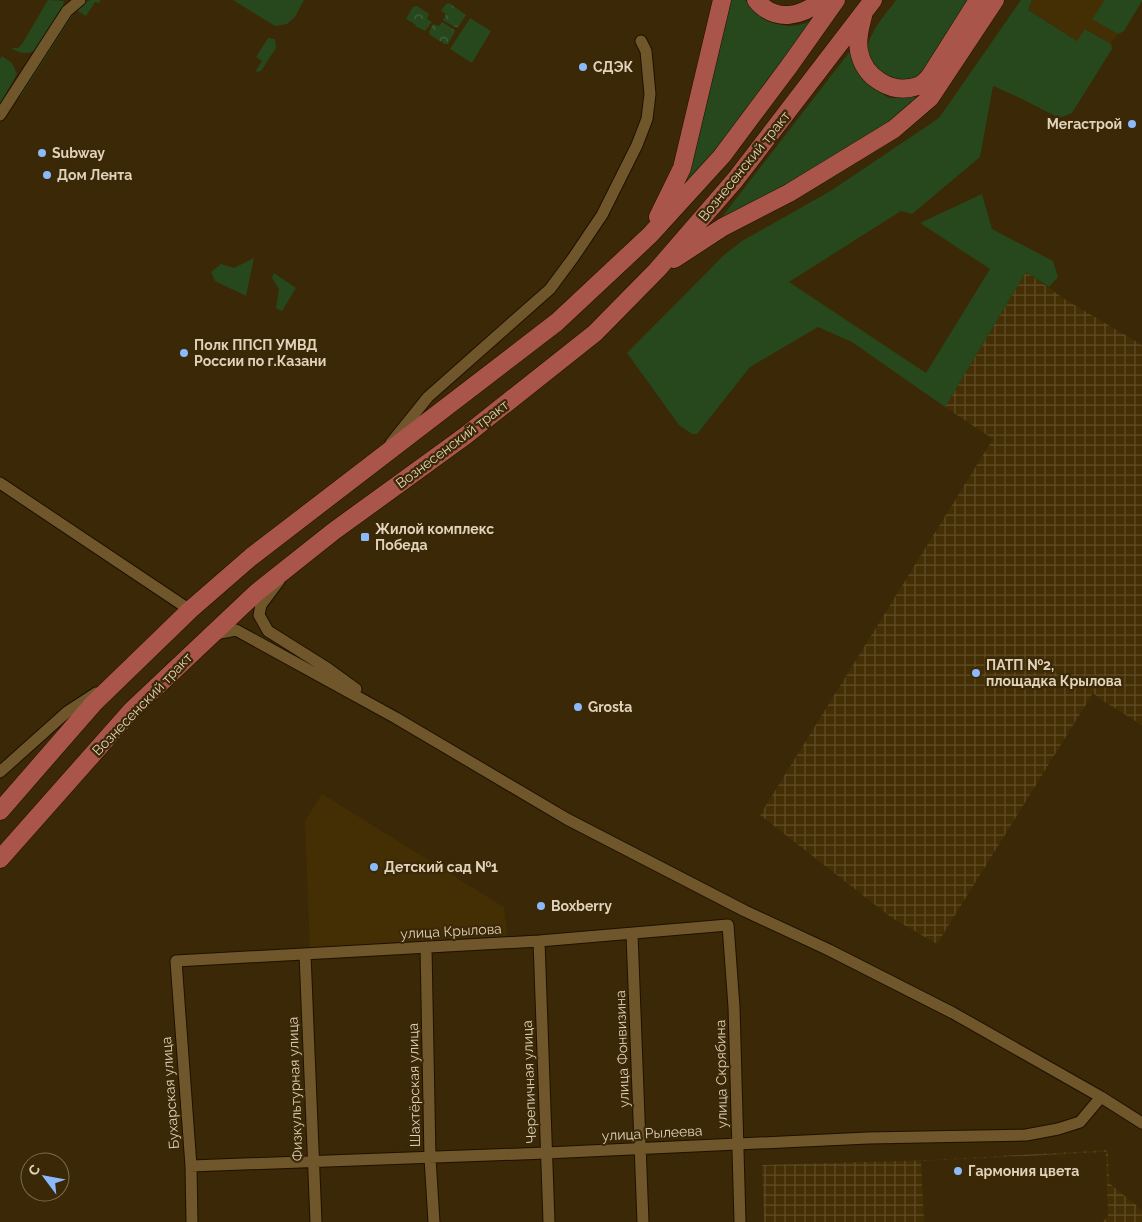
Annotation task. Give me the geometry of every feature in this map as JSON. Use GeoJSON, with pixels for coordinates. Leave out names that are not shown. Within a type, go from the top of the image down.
{"type":"FeatureCollection","features":[{"type":"Feature","properties":{"kind":"main road"},"geometry":{"type":"LineString","coordinates":[[650,235],[682,168],[722,0]]}},
{"type":"Feature","properties":{"kind":"main road"},"geometry":{"type":"LineString","coordinates":[[756,0],[773,14],[792,16],[814,7],[822,0]]}},
{"type":"Feature","properties":{"kind":"main road","name":"Вознесенский тракт"},"geometry":{"type":"LineString","coordinates":[[0,811],[94,703],[190,610],[251,556],[557,322],[650,235],[722,156],[836,0]]}},
{"type":"Feature","properties":{"kind":"main road"},"geometry":{"type":"LineString","coordinates":[[868,6],[858,39],[859,52],[866,69],[882,84],[894,88],[909,88],[920,86],[930,76],[978,0]]}},
{"type":"Feature","properties":{"kind":"main road"},"geometry":{"type":"LineString","coordinates":[[657,270],[723,227],[788,193],[894,129],[930,98],[995,0]]}},
{"type":"Feature","properties":{"kind":"main road","name":"Вознесенский тракт"},"geometry":{"type":"LineString","coordinates":[[0,859],[132,710],[256,593],[334,531],[465,436],[595,333],[657,270],[735,180],[868,6]]}},
{"type":"Feature","properties":{"kind":"street"},"geometry":{"type":"LineString","coordinates":[[0,115],[67,6],[80,0]]}},
{"type":"Feature","properties":{"kind":"street"},"geometry":{"type":"LineString","coordinates":[[378,458],[428,397],[550,289],[602,215],[637,145],[647,119],[650,94],[646,51],[641,41]]}},
{"type":"Feature","properties":{"kind":"street"},"geometry":{"type":"LineString","coordinates":[[0,483],[190,610]]}},
{"type":"Feature","properties":{"kind":"street"},"geometry":{"type":"LineString","coordinates":[[292,564],[261,605],[258,615],[268,631],[327,668],[396,718]]}},
{"type":"Feature","properties":{"kind":"street"},"geometry":{"type":"LineString","coordinates":[[208,637],[224,631],[236,630],[396,718],[567,820],[737,907],[829,950],[945,1009],[1101,1097],[1142,1123]]}},
{"type":"Feature","properties":{"kind":"street"},"geometry":{"type":"LineString","coordinates":[[0,772],[68,712],[120,676]]}},
{"type":"Feature","properties":{"kind":"street","name":"улица Крылова"},"geometry":{"type":"LineString","coordinates":[[176,962],[539,941],[728,925]]}},
{"type":"Feature","properties":{"kind":"street","name":"улица Скрябина"},"geometry":{"type":"LineString","coordinates":[[728,925],[734,1007],[740,1222]]}},
{"type":"Feature","properties":{"kind":"street","name":"улица Фонвизина"},"geometry":{"type":"LineString","coordinates":[[632,934],[644,1222]]}},
{"type":"Feature","properties":{"kind":"street","name":"Черепичная улица"},"geometry":{"type":"LineString","coordinates":[[539,941],[549,1222]]}},
{"type":"Feature","properties":{"kind":"street","name":"Шахтёрская улица"},"geometry":{"type":"LineString","coordinates":[[426,947],[430,1158],[434,1222]]}},
{"type":"Feature","properties":{"kind":"street","name":"Физкультурная улица"},"geometry":{"type":"LineString","coordinates":[[305,954],[316,1222]]}},
{"type":"Feature","properties":{"kind":"street","name":"Бухарская улица"},"geometry":{"type":"LineString","coordinates":[[176,962],[192,1222]]}},
{"type":"Feature","properties":{"kind":"street","name":"улица Рылеева"},"geometry":{"type":"LineString","coordinates":[[190,1166],[430,1158],[868,1138],[1026,1135],[1058,1129],[1080,1122],[1101,1097]]}},
{"type":"Feature","properties":{"kind":"shaded area"},"geometry":{"type":"Polygon","coordinates":[[[1032,0],[1142,0],[1124,31],[1118,34],[1111,44],[1086,29],[1077,41],[1028,10],[1032,0]]]}},
{"type":"Feature","properties":{"kind":"shaded area","name":"ПАТП №2, площадка Крылова"},"geometry":{"type":"Polygon","coordinates":[[[1026,272],[1066,300],[1142,345],[1142,725],[1093,693],[937,944],[892,918],[760,815],[993,439],[945,407],[1026,272]]]}},
{"type":"Feature","properties":{"kind":"shaded area","name":"Детский сад №1"},"geometry":{"type":"Polygon","coordinates":[[[322,794],[504,907],[507,936],[379,943],[310,952],[305,821],[322,794]]]}},
{"type":"Feature","properties":{"kind":"shaded area"},"geometry":{"type":"Polygon","coordinates":[[[1108,1150],[1109,1183],[1142,1210],[1142,1222],[1103,1222],[1108,1216],[1106,1152],[921,1161],[924,1222],[764,1222],[762,1165],[932,1160],[1108,1150]]]}},
{"type":"Feature","properties":{"kind":"green space"},"geometry":{"type":"Polygon","coordinates":[[[48,0],[64,1],[63,6],[36,49],[23,53],[11,48],[18,48],[22,44],[48,0]]]}},
{"type":"Feature","properties":{"kind":"green space"},"geometry":{"type":"Polygon","coordinates":[[[101,0],[99,3],[95,2],[86,16],[76,10],[21,96],[19,95],[75,9],[84,2],[101,0]]]}},
{"type":"Feature","properties":{"kind":"green space"},"geometry":{"type":"Polygon","coordinates":[[[233,0],[304,0],[295,17],[287,24],[275,26],[233,0]]]}},
{"type":"Feature","properties":{"kind":"green space"},"geometry":{"type":"Polygon","coordinates":[[[726,0],[745,0],[766,17],[784,25],[796,26],[813,21],[716,155],[682,188],[726,0]]]}},
{"type":"Feature","properties":{"kind":"green space"},"geometry":{"type":"Polygon","coordinates":[[[896,0],[974,0],[919,80],[887,80],[869,59],[867,52],[871,36],[896,0]]]}},
{"type":"Feature","properties":{"kind":"green space"},"geometry":{"type":"Polygon","coordinates":[[[1021,0],[1032,0],[1028,10],[1077,41],[1085,29],[1111,44],[1112,49],[1072,113],[1059,118],[993,86],[980,157],[912,214],[901,211],[789,282],[926,373],[990,269],[920,223],[982,194],[992,229],[1053,261],[1058,277],[1049,287],[1026,272],[945,407],[852,342],[818,327],[750,367],[697,434],[692,434],[679,425],[627,353],[724,255],[742,241],[832,190],[939,118],[1021,0]]]}},
{"type":"Feature","properties":{"kind":"green space"},"geometry":{"type":"Polygon","coordinates":[[[1105,0],[1142,1],[1124,31],[1118,34],[1092,19],[1105,0]]]}},
{"type":"Feature","properties":{"kind":"green space"},"geometry":{"type":"Polygon","coordinates":[[[449,3],[466,15],[458,27],[443,20],[446,14],[441,11],[449,3]]]}},
{"type":"Feature","properties":{"kind":"green space"},"geometry":{"type":"Polygon","coordinates":[[[417,6],[429,14],[427,19],[432,22],[425,31],[406,19],[413,7],[417,6]]]}},
{"type":"Feature","properties":{"kind":"green space"},"geometry":{"type":"Polygon","coordinates":[[[470,18],[491,31],[472,63],[450,49],[470,18]]]}},
{"type":"Feature","properties":{"kind":"green space"},"geometry":{"type":"Polygon","coordinates":[[[442,22],[455,31],[448,44],[430,35],[429,32],[433,24],[439,26],[442,22]]]}},
{"type":"Feature","properties":{"kind":"green space"},"geometry":{"type":"Polygon","coordinates":[[[268,38],[275,39],[276,48],[261,71],[255,72],[262,61],[256,57],[268,38]]]}},
{"type":"Feature","properties":{"kind":"green space"},"geometry":{"type":"Polygon","coordinates":[[[851,50],[855,66],[862,79],[889,98],[915,97],[928,94],[885,126],[715,226],[851,50]]]}},
{"type":"Feature","properties":{"kind":"green space"},"geometry":{"type":"Polygon","coordinates":[[[2,56],[12,63],[17,74],[0,104],[0,59],[2,56]]]}},
{"type":"Feature","properties":{"kind":"green space"},"geometry":{"type":"Polygon","coordinates":[[[254,258],[246,296],[215,281],[211,272],[221,264],[234,268],[254,258]]]}},
{"type":"Feature","properties":{"kind":"green space"},"geometry":{"type":"Polygon","coordinates":[[[274,273],[296,288],[282,311],[276,308],[279,289],[272,278],[274,273]]]}},
{"type":"Feature","properties":{"kind":"place","name":"СДЭК"},"geometry":{"type":"Point","coordinates":[583,67]}},
{"type":"Feature","properties":{"kind":"place","name":"Мегастрой"},"geometry":{"type":"Point","coordinates":[1132,124]}},
{"type":"Feature","properties":{"kind":"place","name":"Subway"},"geometry":{"type":"Point","coordinates":[42,153]}},
{"type":"Feature","properties":{"kind":"place","name":"Дом Лента"},"geometry":{"type":"Point","coordinates":[47,175]}},
{"type":"Feature","properties":{"kind":"place","name":"Полк ППСП УМВД России по г.Казани"},"geometry":{"type":"Point","coordinates":[184,353]}},
{"type":"Feature","properties":{"kind":"place","name":"Жилой комплекс Победа"},"geometry":{"type":"Point","coordinates":[365,537]}},
{"type":"Feature","properties":{"kind":"place","name":"ПАТП №2, площадка Крылова"},"geometry":{"type":"Point","coordinates":[976,673]}},
{"type":"Feature","properties":{"kind":"place","name":"Grosta"},"geometry":{"type":"Point","coordinates":[578,707]}},
{"type":"Feature","properties":{"kind":"place","name":"Детский сад №1"},"geometry":{"type":"Point","coordinates":[374,867]}},
{"type":"Feature","properties":{"kind":"place","name":"Boxberry"},"geometry":{"type":"Point","coordinates":[541,906]}},
{"type":"Feature","properties":{"kind":"place","name":"Гармония цвета"},"geometry":{"type":"Point","coordinates":[958,1171]}}]}
